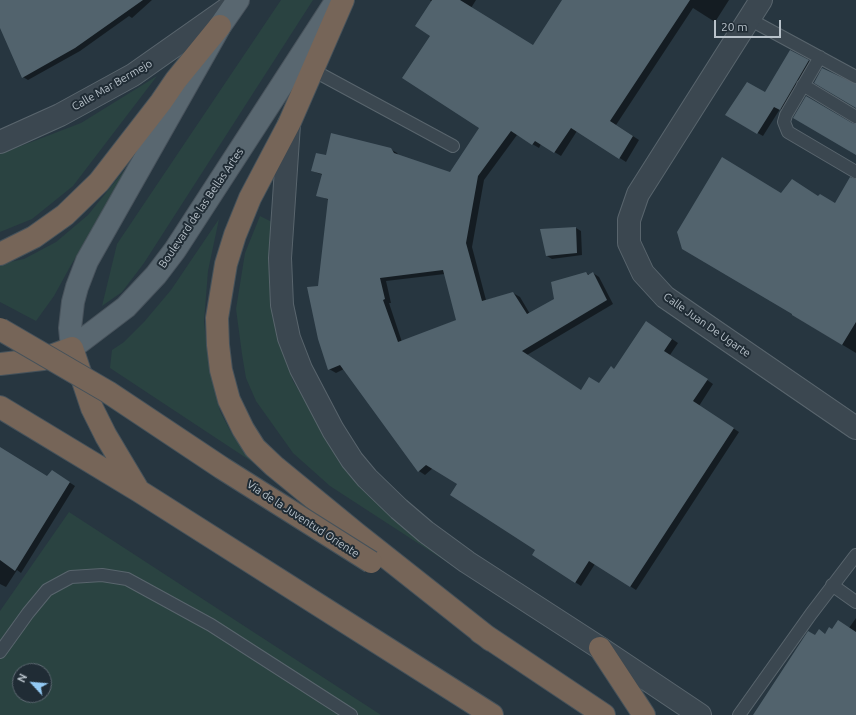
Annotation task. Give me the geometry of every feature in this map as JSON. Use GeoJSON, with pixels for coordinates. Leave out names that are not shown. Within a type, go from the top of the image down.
{"type":"FeatureCollection","features":[{"type":"Feature","properties":{"kind":"highway"},"geometry":{"type":"LineString","coordinates":[[343,0],[305,66],[289,124],[250,198],[235,235],[226,264],[217,318],[221,370],[229,400],[242,429],[255,448],[274,466],[357,534],[491,640]]}},
{"type":"Feature","properties":{"kind":"highway"},"geometry":{"type":"LineString","coordinates":[[0,254],[34,236],[65,214],[99,182],[180,75],[220,26]]}},
{"type":"Feature","properties":{"kind":"highway","name":"Via de la Juventud Oriente"},"geometry":{"type":"LineString","coordinates":[[0,329],[108,392],[222,468],[371,562],[604,715]]}},
{"type":"Feature","properties":{"kind":"highway"},"geometry":{"type":"LineString","coordinates":[[0,364],[42,359],[72,348],[92,408],[106,436],[139,491]]}},
{"type":"Feature","properties":{"kind":"highway"},"geometry":{"type":"LineString","coordinates":[[0,408],[139,491],[492,715]]}},
{"type":"Feature","properties":{"kind":"highway"},"geometry":{"type":"LineString","coordinates":[[600,648],[644,715]]}},
{"type":"Feature","properties":{"kind":"main road","name":"Boulevard de las Bellas Artes"},"geometry":{"type":"LineString","coordinates":[[72,348],[126,308],[156,275],[305,66],[337,0]]}},
{"type":"Feature","properties":{"kind":"main road"},"geometry":{"type":"LineString","coordinates":[[72,348],[70,328],[73,302],[87,261],[220,26],[237,1]]}},
{"type":"Feature","properties":{"kind":"street","name":"Calle Juan De Ugarte"},"geometry":{"type":"LineString","coordinates":[[761,0],[638,194],[629,220],[629,244],[643,273],[665,298],[856,428]]}},
{"type":"Feature","properties":{"kind":"street","name":"Calle Mar Bermejo"},"geometry":{"type":"LineString","coordinates":[[0,142],[60,115],[133,75],[237,1]]}},
{"type":"Feature","properties":{"kind":"street"},"geometry":{"type":"LineString","coordinates":[[289,124],[280,258],[282,305],[289,338],[301,369],[333,430],[352,460],[367,478],[399,509],[426,532],[468,562],[700,715]]}},
{"type":"Feature","properties":{"kind":"lane"},"geometry":{"type":"LineString","coordinates":[[749,19],[856,77]]}},
{"type":"Feature","properties":{"kind":"lane"},"geometry":{"type":"LineString","coordinates":[[820,57],[786,115],[784,122],[788,132],[856,172]]}},
{"type":"Feature","properties":{"kind":"lane"},"geometry":{"type":"LineString","coordinates":[[305,66],[453,146]]}},
{"type":"Feature","properties":{"kind":"lane"},"geometry":{"type":"LineString","coordinates":[[803,85],[856,117]]}},
{"type":"Feature","properties":{"kind":"lane"},"geometry":{"type":"LineString","coordinates":[[739,715],[832,585],[856,555]]}},
{"type":"Feature","properties":{"kind":"lane"},"geometry":{"type":"LineString","coordinates":[[0,652],[28,613],[47,590],[71,577],[102,576],[127,579],[211,624],[351,715]]}},
{"type":"Feature","properties":{"kind":"lane"},"geometry":{"type":"LineString","coordinates":[[832,585],[856,602]]}},
{"type":"Feature","properties":{"kind":"green space"},"geometry":{"type":"Polygon","coordinates":[[[281,0],[313,0],[144,263],[122,292],[102,306],[117,244],[281,0]]]}},
{"type":"Feature","properties":{"kind":"green space"},"geometry":{"type":"Polygon","coordinates":[[[157,76],[73,186],[32,219],[0,232],[0,154],[81,123],[157,76]]]}},
{"type":"Feature","properties":{"kind":"green space"},"geometry":{"type":"Polygon","coordinates":[[[144,146],[71,265],[54,296],[36,321],[0,302],[0,264],[24,259],[56,242],[88,215],[144,146]]]}},
{"type":"Feature","properties":{"kind":"green space"},"geometry":{"type":"Polygon","coordinates":[[[260,216],[274,223],[270,264],[273,318],[293,381],[334,447],[553,631],[330,486],[293,453],[256,401],[246,378],[236,309],[245,253],[260,216]]]}},
{"type":"Feature","properties":{"kind":"green space"},"geometry":{"type":"Polygon","coordinates":[[[219,219],[208,271],[204,322],[209,364],[220,411],[233,436],[275,477],[110,368],[112,350],[124,342],[144,322],[171,290],[219,219]]]}},
{"type":"Feature","properties":{"kind":"green space"},"geometry":{"type":"Polygon","coordinates":[[[69,512],[381,715],[0,715],[0,611],[69,512]]]}},
{"type":"Feature","properties":{"kind":"building"},"geometry":{"type":"Polygon","coordinates":[[[0,0],[143,0],[75,48],[22,78],[0,28],[0,0]]]}},
{"type":"Feature","properties":{"kind":"building"},"geometry":{"type":"Polygon","coordinates":[[[432,0],[460,0],[533,45],[562,0],[690,0],[610,121],[633,136],[619,159],[571,128],[554,153],[535,141],[532,145],[511,131],[478,176],[466,243],[482,301],[513,292],[527,314],[554,299],[551,282],[586,272],[588,275],[593,272],[607,300],[522,351],[581,390],[589,377],[599,383],[611,366],[614,369],[646,321],[672,339],[664,351],[708,379],[693,401],[734,428],[630,587],[589,561],[575,583],[532,555],[535,550],[450,495],[457,484],[426,465],[418,472],[340,365],[328,370],[318,339],[307,287],[318,286],[328,199],[316,196],[322,174],[311,171],[316,153],[326,155],[331,133],[391,148],[394,153],[450,172],[479,128],[402,78],[430,36],[415,26],[432,0]],[[443,270],[380,278],[385,299],[383,300],[398,342],[456,320],[443,270]]]}},
{"type":"Feature","properties":{"kind":"building"},"geometry":{"type":"Polygon","coordinates":[[[790,50],[809,60],[780,110],[774,107],[757,134],[725,115],[747,82],[765,92],[790,50]]]}},
{"type":"Feature","properties":{"kind":"building"},"geometry":{"type":"Polygon","coordinates":[[[822,68],[856,84],[856,108],[814,83],[822,68]]]}},
{"type":"Feature","properties":{"kind":"building"},"geometry":{"type":"Polygon","coordinates":[[[806,96],[856,124],[856,155],[793,118],[806,96]]]}},
{"type":"Feature","properties":{"kind":"building"},"geometry":{"type":"Polygon","coordinates":[[[722,157],[781,193],[792,179],[818,196],[820,194],[835,203],[850,177],[856,179],[856,322],[842,345],[682,249],[677,232],[722,157]]]}},
{"type":"Feature","properties":{"kind":"building"},"geometry":{"type":"Polygon","coordinates":[[[576,227],[577,253],[546,256],[540,229],[576,227]]]}},
{"type":"Feature","properties":{"kind":"building"},"geometry":{"type":"Polygon","coordinates":[[[0,447],[47,476],[52,470],[70,482],[15,571],[0,560],[0,447]]]}},
{"type":"Feature","properties":{"kind":"building"},"geometry":{"type":"Polygon","coordinates":[[[838,620],[856,632],[856,715],[753,715],[808,631],[815,635],[819,629],[825,634],[829,627],[832,629],[838,620]]]}}]}
